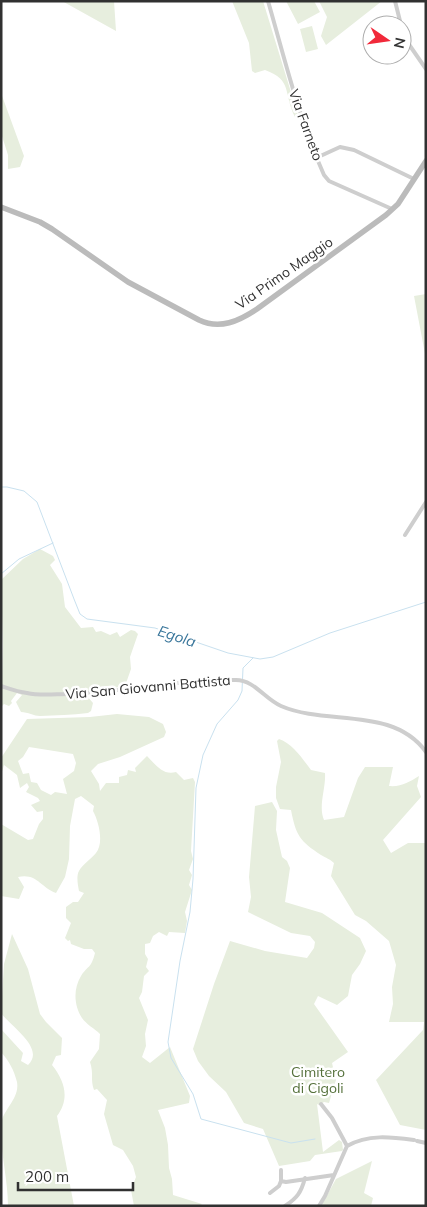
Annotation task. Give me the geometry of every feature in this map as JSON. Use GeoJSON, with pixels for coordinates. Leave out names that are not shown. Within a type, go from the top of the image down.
{"type":"FeatureCollection","features":[{"type":"Feature","properties":{"kind":"street","name":"Via Farneto"},"geometry":{"type":"LineString","coordinates":[[268,1],[282,46],[292,90],[324,175],[329,181],[392,209]]}},
{"type":"Feature","properties":{"kind":"street"},"geometry":{"type":"LineString","coordinates":[[395,1],[399,15]]}},
{"type":"Feature","properties":{"kind":"street"},"geometry":{"type":"LineString","coordinates":[[412,49],[426,69]]}},
{"type":"Feature","properties":{"kind":"street"},"geometry":{"type":"LineString","coordinates":[[316,158],[340,147],[354,150],[414,179]]}},
{"type":"Feature","properties":{"kind":"street","name":"Via Primo Maggio"},"geometry":{"type":"LineString","coordinates":[[1,207],[46,226],[128,282],[199,320],[217,325],[233,322],[257,310],[392,209],[426,161]]}},
{"type":"Feature","properties":{"kind":"street"},"geometry":{"type":"LineString","coordinates":[[405,535],[426,502]]}},
{"type":"Feature","properties":{"kind":"street","name":"Via San Giovanni Battista"},"geometry":{"type":"LineString","coordinates":[[1,686],[27,694],[57,694],[124,691],[192,682],[239,680],[249,683],[281,706],[318,715],[372,721],[396,728],[418,743],[426,752]]}},
{"type":"Feature","properties":{"kind":"street"},"geometry":{"type":"LineString","coordinates":[[322,1104],[332,1118],[346,1146]]}},
{"type":"Feature","properties":{"kind":"street"},"geometry":{"type":"LineString","coordinates":[[319,1206],[346,1146],[374,1137],[426,1143]]}},
{"type":"Feature","properties":{"kind":"street"},"geometry":{"type":"LineString","coordinates":[[270,1193],[279,1186],[281,1170]]}},
{"type":"Feature","properties":{"kind":"street"},"geometry":{"type":"LineString","coordinates":[[281,1181],[286,1182],[334,1175]]}},
{"type":"Feature","properties":{"kind":"street"},"geometry":{"type":"LineString","coordinates":[[285,1206],[296,1200],[303,1187],[305,1178]]}},
{"type":"Feature","properties":{"kind":"green space"},"geometry":{"type":"Polygon","coordinates":[[[62,1],[114,1],[116,31],[62,1]]]}},
{"type":"Feature","properties":{"kind":"green space"},"geometry":{"type":"Polygon","coordinates":[[[232,1],[263,1],[298,115],[295,117],[286,88],[280,78],[265,70],[255,73],[252,71],[249,43],[232,1]]]}},
{"type":"Feature","properties":{"kind":"green space"},"geometry":{"type":"Polygon","coordinates":[[[286,1],[314,1],[320,12],[298,24],[286,1]]]}},
{"type":"Feature","properties":{"kind":"green space"},"geometry":{"type":"Polygon","coordinates":[[[319,1],[382,1],[326,45],[321,36],[327,17],[319,1]]]}},
{"type":"Feature","properties":{"kind":"green space"},"geometry":{"type":"Polygon","coordinates":[[[312,26],[318,49],[306,52],[300,29],[312,26]]]}},
{"type":"Feature","properties":{"kind":"green space"},"geometry":{"type":"Polygon","coordinates":[[[1,93],[24,156],[20,167],[8,169],[8,155],[1,133],[1,93]]]}},
{"type":"Feature","properties":{"kind":"green space"},"geometry":{"type":"Polygon","coordinates":[[[426,294],[426,359],[414,296],[426,294]]]}},
{"type":"Feature","properties":{"kind":"green space"},"geometry":{"type":"Polygon","coordinates":[[[40,549],[53,556],[55,560],[50,565],[62,584],[65,607],[81,628],[93,627],[96,632],[101,631],[110,635],[117,632],[120,637],[131,630],[138,634],[130,657],[131,669],[125,686],[95,691],[87,696],[93,703],[91,711],[88,713],[40,716],[21,712],[16,702],[22,695],[17,693],[9,706],[4,704],[1,707],[3,646],[1,580],[23,559],[40,549]]]}},
{"type":"Feature","properties":{"kind":"green space"},"geometry":{"type":"Polygon","coordinates":[[[117,714],[149,717],[163,724],[166,732],[164,737],[120,757],[98,764],[91,771],[99,784],[100,791],[106,783],[119,783],[119,777],[127,775],[128,770],[136,772],[135,768],[147,756],[163,771],[176,772],[184,780],[193,778],[195,782],[191,851],[193,859],[189,870],[192,875],[189,885],[192,890],[185,912],[187,921],[185,933],[169,932],[167,936],[159,932],[153,936],[150,943],[145,944],[145,954],[148,959],[146,967],[149,971],[144,976],[142,992],[139,998],[148,1020],[145,1034],[146,1046],[142,1057],[150,1063],[170,1047],[190,1096],[189,1103],[158,1110],[165,1128],[168,1145],[173,1195],[202,1204],[200,1206],[134,1206],[131,1190],[136,1177],[133,1166],[123,1150],[113,1145],[104,1114],[107,1100],[97,1089],[94,1090],[90,1062],[99,1049],[100,1034],[79,1013],[76,992],[78,981],[91,964],[95,953],[92,949],[84,949],[71,944],[70,940],[68,941],[65,938],[71,923],[66,918],[66,907],[73,902],[78,902],[84,893],[79,891],[78,873],[82,866],[96,853],[100,844],[99,826],[93,811],[94,806],[81,796],[75,799],[70,826],[69,859],[65,877],[56,893],[34,879],[24,876],[18,877],[24,887],[19,899],[1,896],[1,824],[28,840],[33,839],[43,819],[43,811],[37,812],[31,805],[40,801],[26,792],[29,787],[27,783],[20,788],[17,775],[4,765],[1,775],[1,758],[27,719],[117,714]],[[29,747],[18,761],[23,774],[29,773],[31,782],[37,783],[41,790],[51,795],[55,792],[67,794],[63,779],[74,771],[76,763],[73,754],[29,747]]]}},
{"type":"Feature","properties":{"kind":"green space"},"geometry":{"type":"Polygon","coordinates":[[[279,739],[293,748],[311,770],[325,773],[322,803],[324,820],[344,817],[358,778],[365,767],[393,767],[389,786],[402,785],[419,776],[417,786],[421,797],[383,840],[391,853],[408,843],[426,843],[426,1130],[400,1125],[376,1080],[423,1030],[424,1022],[389,1022],[393,1004],[392,987],[396,965],[389,941],[366,921],[355,915],[331,876],[334,863],[314,850],[300,837],[291,810],[280,809],[276,798],[276,787],[281,762],[277,741],[279,739]]]}},
{"type":"Feature","properties":{"kind":"green space","name":"Cimitero di Cigoli"},"geometry":{"type":"Polygon","coordinates":[[[272,802],[277,811],[276,830],[282,857],[287,861],[290,868],[285,902],[322,913],[360,938],[366,951],[352,975],[348,996],[337,1005],[318,996],[314,1004],[348,1052],[332,1063],[336,1080],[329,1103],[317,1104],[323,1152],[339,1140],[342,1142],[343,1150],[315,1155],[310,1161],[279,1166],[263,1129],[244,1123],[226,1092],[209,1076],[198,1061],[193,1049],[230,941],[265,951],[307,958],[314,948],[315,942],[310,936],[291,933],[248,912],[251,897],[249,877],[255,806],[272,802]]]}},
{"type":"Feature","properties":{"kind":"green space"},"geometry":{"type":"Polygon","coordinates":[[[12,934],[28,969],[40,1014],[62,1038],[61,1055],[56,1056],[52,1065],[60,1077],[64,1090],[64,1103],[57,1116],[74,1206],[8,1206],[1,1125],[4,1114],[16,1094],[17,1082],[11,1066],[1,1052],[1,1029],[23,1053],[21,1061],[28,1065],[33,1052],[25,1037],[1,1013],[4,964],[12,934]]]}},
{"type":"Feature","properties":{"kind":"green space"},"geometry":{"type":"Polygon","coordinates":[[[372,1161],[364,1193],[373,1198],[371,1206],[321,1206],[336,1179],[372,1161]]]}},
{"type":"Feature","properties":{"kind":"waterway","name":"Egola"},"geometry":{"type":"LineString","coordinates":[[1,487],[24,491],[37,502],[80,614],[87,619],[155,628],[228,653],[260,659],[273,657],[330,633],[426,602]]}},
{"type":"Feature","properties":{"kind":"waterway"},"geometry":{"type":"LineString","coordinates":[[1,574],[19,559],[53,543]]}},
{"type":"Feature","properties":{"kind":"waterway"},"geometry":{"type":"LineString","coordinates":[[253,658],[243,668],[242,691],[238,700],[217,724],[203,755],[196,788],[190,912],[180,961],[168,1042],[171,1058],[193,1094],[201,1119],[291,1143],[315,1139]]}}]}
